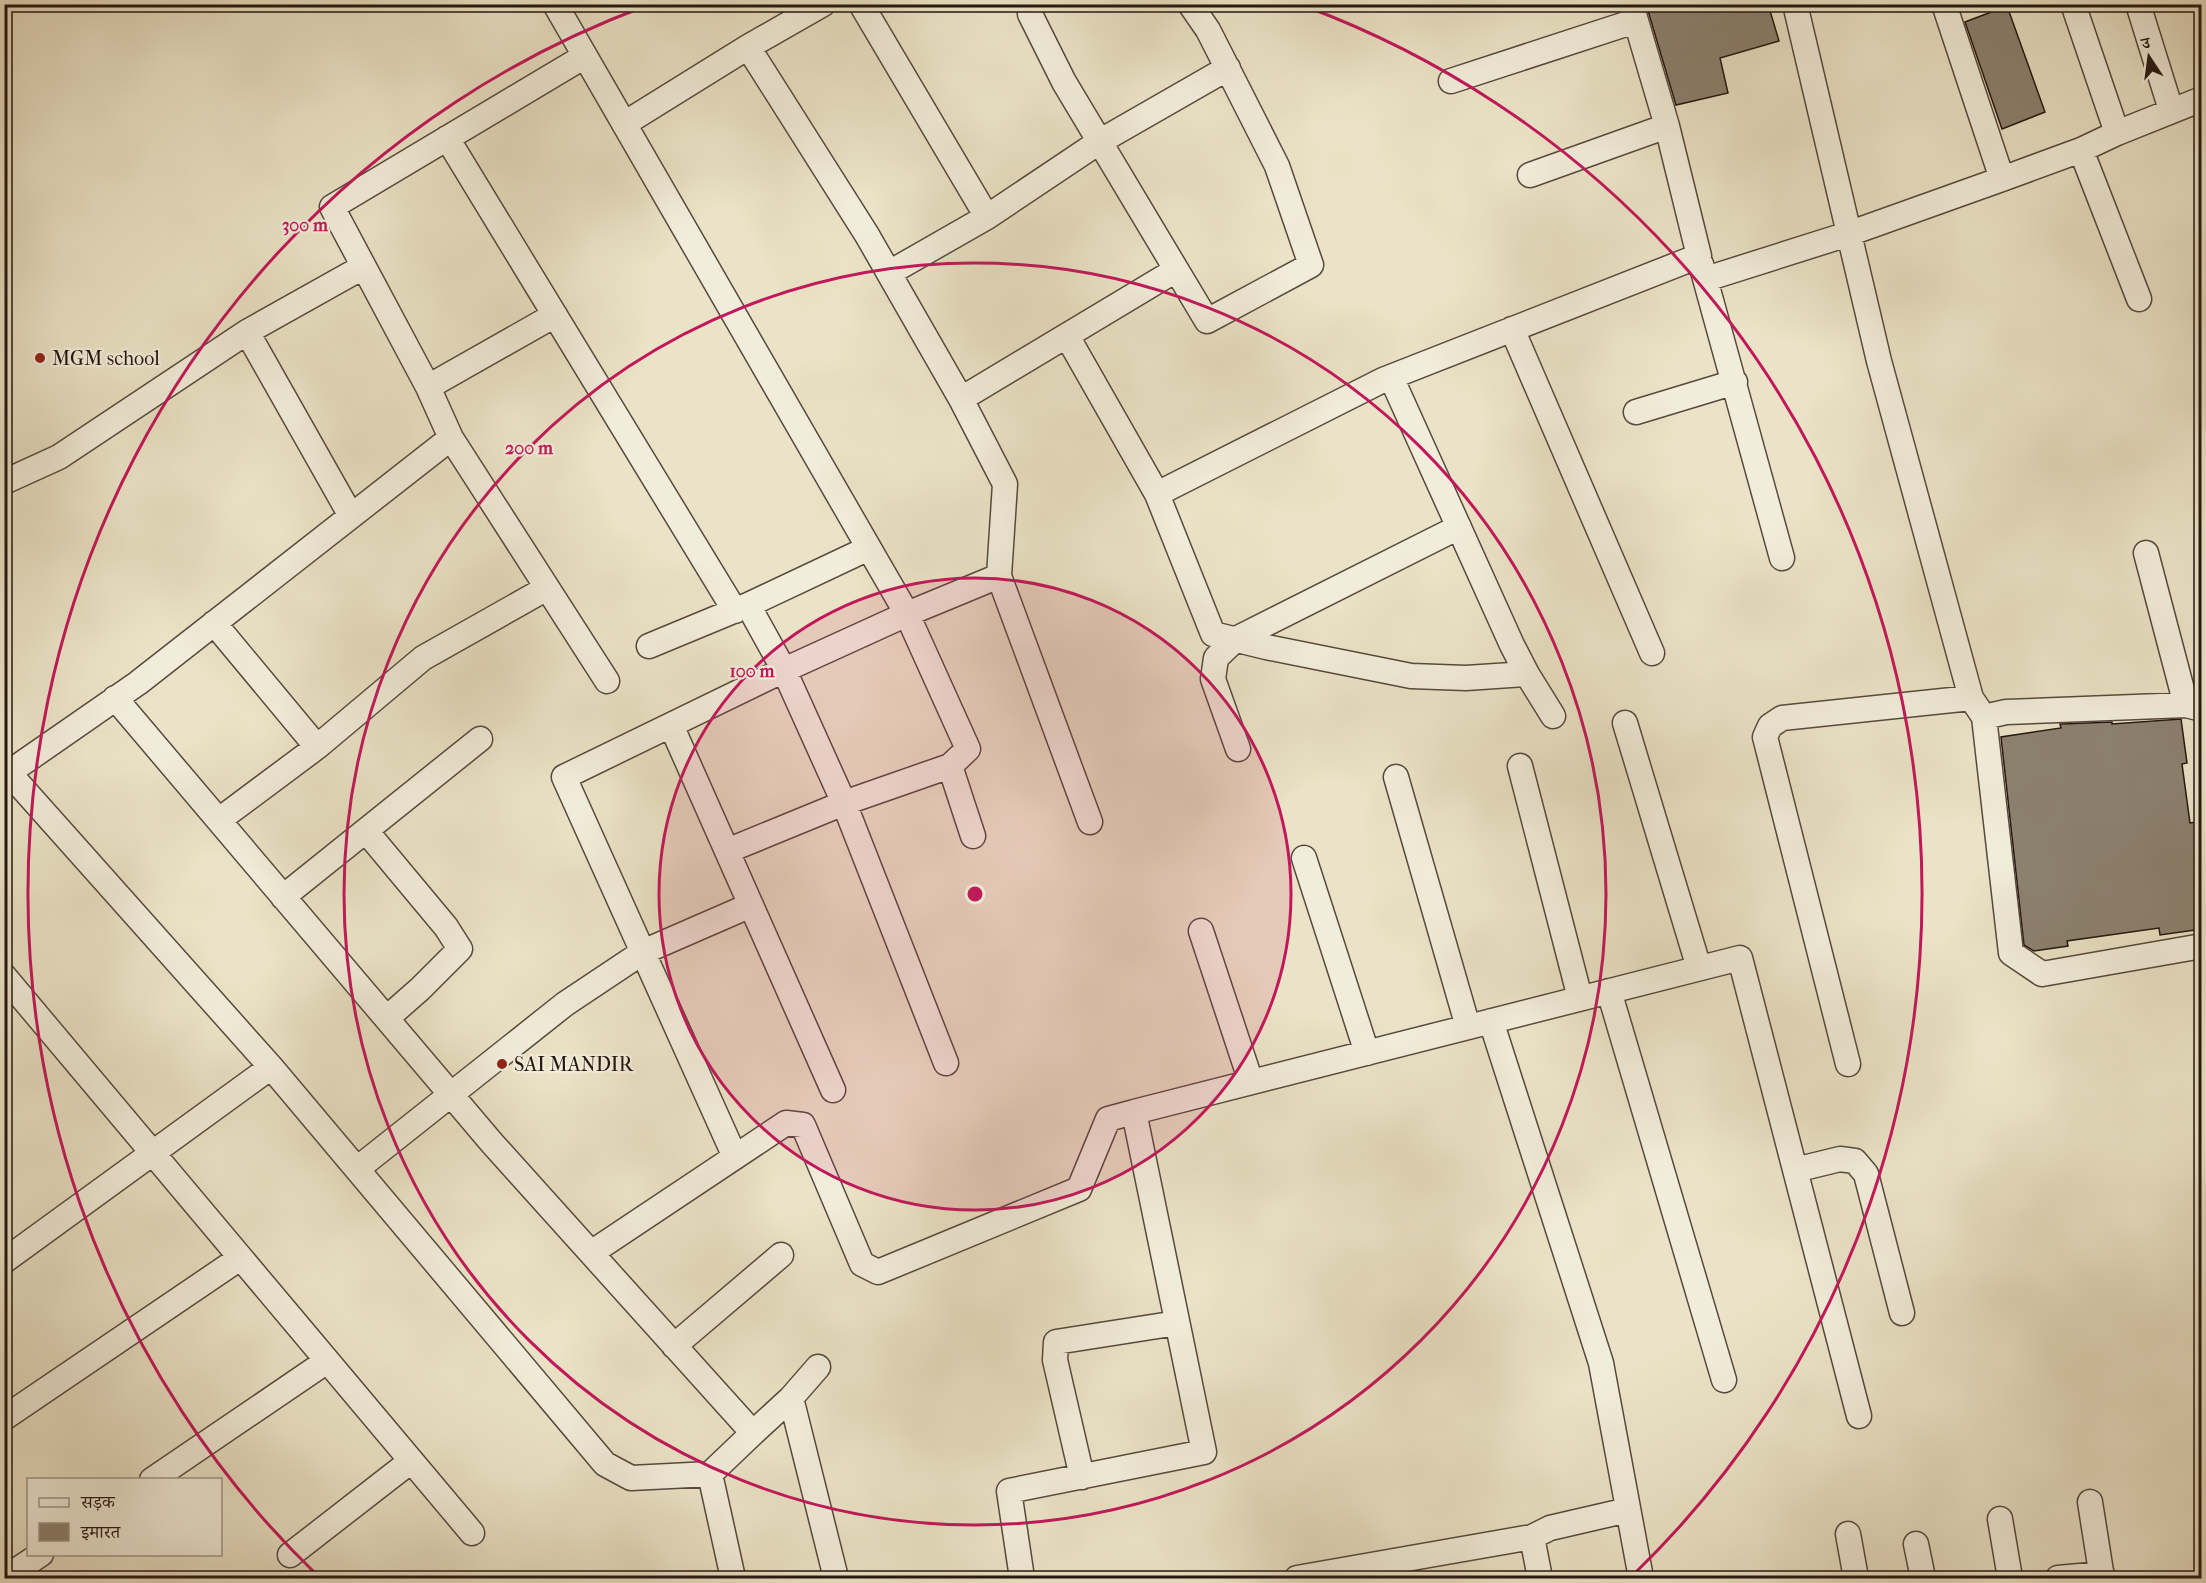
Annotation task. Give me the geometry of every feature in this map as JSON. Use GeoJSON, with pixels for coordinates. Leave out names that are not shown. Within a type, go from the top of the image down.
{"type":"FeatureCollection","features":[{"type":"Feature","properties":{"kind":"street"},"geometry":{"type":"LineString","coordinates":[[555,4],[907,614],[968,749],[950,766],[844,803],[727,851]]}},
{"type":"Feature","properties":{"kind":"street"},"geometry":{"type":"LineString","coordinates":[[624,124],[748,47],[823,4]]}},
{"type":"Feature","properties":{"kind":"street"},"geometry":{"type":"LineString","coordinates":[[861,4],[987,217]]}},
{"type":"Feature","properties":{"kind":"street"},"geometry":{"type":"LineString","coordinates":[[1030,4],[1030,14],[1064,82],[1207,321],[1311,265],[1277,166],[1208,30],[1191,4]]}},
{"type":"Feature","properties":{"kind":"street"},"geometry":{"type":"LineString","coordinates":[[1795,4],[1879,361],[1977,707],[2011,953],[2042,974],[2202,946]]}},
{"type":"Feature","properties":{"kind":"street"},"geometry":{"type":"LineString","coordinates":[[1944,4],[2002,179]]}},
{"type":"Feature","properties":{"kind":"street"},"geometry":{"type":"LineString","coordinates":[[2073,4],[2117,133]]}},
{"type":"Feature","properties":{"kind":"street"},"geometry":{"type":"LineString","coordinates":[[2138,4],[2171,111]]}},
{"type":"Feature","properties":{"kind":"street"},"geometry":{"type":"LineString","coordinates":[[1450,81],[1633,13],[1667,126],[1699,256],[1782,558]]}},
{"type":"Feature","properties":{"kind":"street"},"geometry":{"type":"LineString","coordinates":[[748,47],[861,225],[961,399],[1005,484],[999,576],[1090,822]]}},
{"type":"Feature","properties":{"kind":"street"},"geometry":{"type":"LineString","coordinates":[[585,56],[332,207],[428,387],[451,438],[608,681]]}},
{"type":"Feature","properties":{"kind":"street"},"geometry":{"type":"LineString","coordinates":[[889,273],[987,217],[1100,142],[1228,68]]}},
{"type":"Feature","properties":{"kind":"street"},"geometry":{"type":"LineString","coordinates":[[1706,279],[1848,234],[2002,179],[2081,150],[2202,99]]}},
{"type":"Feature","properties":{"kind":"street"},"geometry":{"type":"LineString","coordinates":[[1530,176],[1667,126]]}},
{"type":"Feature","properties":{"kind":"street"},"geometry":{"type":"LineString","coordinates":[[447,138],[555,315],[784,670],[844,803],[945,1063]]}},
{"type":"Feature","properties":{"kind":"street"},"geometry":{"type":"LineString","coordinates":[[2081,150],[2139,299]]}},
{"type":"Feature","properties":{"kind":"street"},"geometry":{"type":"LineString","coordinates":[[1157,494],[1391,377],[1699,256]]}},
{"type":"Feature","properties":{"kind":"street"},"geometry":{"type":"LineString","coordinates":[[4,482],[59,457],[247,332],[363,267]]}},
{"type":"Feature","properties":{"kind":"street"},"geometry":{"type":"LineString","coordinates":[[961,399],[1176,270]]}},
{"type":"Feature","properties":{"kind":"street"},"geometry":{"type":"LineString","coordinates":[[428,387],[555,315]]}},
{"type":"Feature","properties":{"kind":"street"},"geometry":{"type":"LineString","coordinates":[[1512,329],[1652,653]]}},
{"type":"Feature","properties":{"kind":"street"},"geometry":{"type":"LineString","coordinates":[[247,332],[351,516]]}},
{"type":"Feature","properties":{"kind":"street"},"geometry":{"type":"LineString","coordinates":[[1067,336],[1157,494],[1213,634],[1411,676],[1466,678],[1527,674]]}},
{"type":"Feature","properties":{"kind":"street"},"geometry":{"type":"LineString","coordinates":[[1391,377],[1512,645],[1553,716]]}},
{"type":"Feature","properties":{"kind":"street"},"geometry":{"type":"LineString","coordinates":[[1636,412],[1735,382]]}},
{"type":"Feature","properties":{"kind":"street"},"geometry":{"type":"LineString","coordinates":[[451,438],[116,698],[6,771],[271,1067],[605,1464],[631,1478],[710,1474],[791,1398],[818,1367]]}},
{"type":"Feature","properties":{"kind":"street"},"geometry":{"type":"LineString","coordinates":[[1238,749],[1213,679],[1216,658],[1236,639],[1460,527]]}},
{"type":"Feature","properties":{"kind":"street"},"geometry":{"type":"LineString","coordinates":[[649,646],[742,608],[869,548]]}},
{"type":"Feature","properties":{"kind":"street"},"geometry":{"type":"LineString","coordinates":[[1848,1064],[1764,737],[1770,726],[1782,718],[1977,707],[2006,712],[2194,707],[2146,553]]}},
{"type":"Feature","properties":{"kind":"street"},"geometry":{"type":"LineString","coordinates":[[735,1157],[564,777],[784,670],[907,614],[999,576]]}},
{"type":"Feature","properties":{"kind":"street"},"geometry":{"type":"LineString","coordinates":[[219,820],[317,747],[423,658],[547,588]]}},
{"type":"Feature","properties":{"kind":"street"},"geometry":{"type":"LineString","coordinates":[[214,623],[317,747]]}},
{"type":"Feature","properties":{"kind":"street"},"geometry":{"type":"LineString","coordinates":[[116,698],[492,1143],[753,1433]]}},
{"type":"Feature","properties":{"kind":"street"},"geometry":{"type":"LineString","coordinates":[[1625,723],[1699,968]]}},
{"type":"Feature","properties":{"kind":"street"},"geometry":{"type":"LineString","coordinates":[[672,725],[833,1090]]}},
{"type":"Feature","properties":{"kind":"street"},"geometry":{"type":"LineString","coordinates":[[283,897],[480,739]]}},
{"type":"Feature","properties":{"kind":"street"},"geometry":{"type":"LineString","coordinates":[[950,766],[973,836]]}},
{"type":"Feature","properties":{"kind":"street"},"geometry":{"type":"LineString","coordinates":[[1520,766],[1580,999]]}},
{"type":"Feature","properties":{"kind":"street"},"geometry":{"type":"LineString","coordinates":[[1396,777],[1480,1024],[1600,1363],[1641,1578]]}},
{"type":"Feature","properties":{"kind":"street"},"geometry":{"type":"LineString","coordinates":[[366,831],[446,927],[460,949],[387,1018]]}},
{"type":"Feature","properties":{"kind":"street"},"geometry":{"type":"LineString","coordinates":[[1304,858],[1367,1053]]}},
{"type":"Feature","properties":{"kind":"street"},"geometry":{"type":"LineString","coordinates":[[357,1169],[565,1004],[643,952],[751,905]]}},
{"type":"Feature","properties":{"kind":"street"},"geometry":{"type":"LineString","coordinates":[[1201,931],[1251,1082]]}},
{"type":"Feature","properties":{"kind":"street"},"geometry":{"type":"LineString","coordinates":[[591,1253],[786,1123],[803,1125],[862,1264],[878,1272],[1079,1189],[1108,1119],[1740,957],[1859,1416]]}},
{"type":"Feature","properties":{"kind":"street"},"geometry":{"type":"LineString","coordinates":[[4,976],[472,1533]]}},
{"type":"Feature","properties":{"kind":"street"},"geometry":{"type":"LineString","coordinates":[[1609,991],[1724,1380]]}},
{"type":"Feature","properties":{"kind":"street"},"geometry":{"type":"LineString","coordinates":[[4,1261],[271,1067]]}},
{"type":"Feature","properties":{"kind":"street"},"geometry":{"type":"LineString","coordinates":[[1022,1578],[1009,1491],[1204,1452],[1134,1112]]}},
{"type":"Feature","properties":{"kind":"street"},"geometry":{"type":"LineString","coordinates":[[1795,1170],[1840,1159],[1855,1161],[1866,1174],[1902,1313]]}},
{"type":"Feature","properties":{"kind":"street"},"geometry":{"type":"LineString","coordinates":[[674,1346],[781,1255]]}},
{"type":"Feature","properties":{"kind":"street"},"geometry":{"type":"LineString","coordinates":[[4,1418],[240,1258]]}},
{"type":"Feature","properties":{"kind":"street"},"geometry":{"type":"LineString","coordinates":[[1082,1476],[1055,1360],[1056,1342],[1178,1323]]}},
{"type":"Feature","properties":{"kind":"street"},"geometry":{"type":"LineString","coordinates":[[153,1478],[327,1361]]}},
{"type":"Feature","properties":{"kind":"street"},"geometry":{"type":"LineString","coordinates":[[791,1398],[836,1578]]}},
{"type":"Feature","properties":{"kind":"street"},"geometry":{"type":"LineString","coordinates":[[290,1555],[411,1461]]}},
{"type":"Feature","properties":{"kind":"street"},"geometry":{"type":"LineString","coordinates":[[710,1474],[733,1578]]}},
{"type":"Feature","properties":{"kind":"street"},"geometry":{"type":"LineString","coordinates":[[2058,1578],[2102,1576],[2090,1502]]}},
{"type":"Feature","properties":{"kind":"street"},"geometry":{"type":"LineString","coordinates":[[1312,1577],[1532,1537],[1550,1528],[1628,1510]]}},
{"type":"Feature","properties":{"kind":"street"},"geometry":{"type":"LineString","coordinates":[[2000,1519],[2010,1578]]}},
{"type":"Feature","properties":{"kind":"street"},"geometry":{"type":"LineString","coordinates":[[1848,1534],[1856,1578]]}},
{"type":"Feature","properties":{"kind":"street"},"geometry":{"type":"LineString","coordinates":[[1532,1537],[1540,1578]]}},
{"type":"Feature","properties":{"kind":"street"},"geometry":{"type":"LineString","coordinates":[[1916,1544],[1923,1578]]}},
{"type":"Feature","properties":{"kind":"street"},"geometry":{"type":"LineString","coordinates":[[6,1578],[38,1556]]}},
{"type":"Feature","properties":{"kind":"building"},"geometry":{"type":"Polygon","coordinates":[[[1646,4],[1768,4],[1779,41],[1720,58],[1728,93],[1676,105],[1646,4]]]}},
{"type":"Feature","properties":{"kind":"building"},"geometry":{"type":"Polygon","coordinates":[[[2007,6],[2045,112],[2002,129],[1965,22],[2007,6]]]}},
{"type":"Feature","properties":{"kind":"building"},"geometry":{"type":"Polygon","coordinates":[[[2181,719],[2187,763],[2182,764],[2190,823],[2196,822],[2202,861],[2202,871],[2198,872],[2202,896],[2202,929],[2160,935],[2159,928],[2067,941],[2068,946],[2034,951],[2024,945],[2001,737],[2061,728],[2060,724],[2112,722],[2112,724],[2181,719]]]}},
{"type":"Feature","properties":{"kind":"place","name":"MGM school"},"geometry":{"type":"Point","coordinates":[40,358]}},
{"type":"Feature","properties":{"kind":"place","name":"SAI MANDIR"},"geometry":{"type":"Point","coordinates":[502,1064]}}]}
